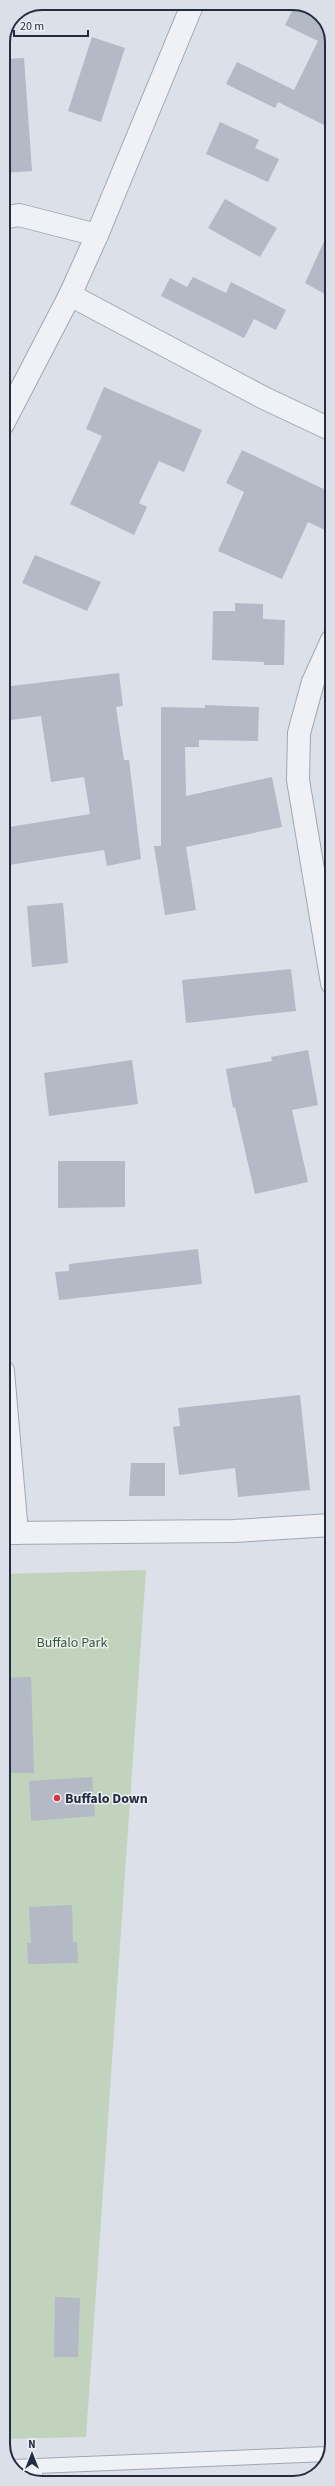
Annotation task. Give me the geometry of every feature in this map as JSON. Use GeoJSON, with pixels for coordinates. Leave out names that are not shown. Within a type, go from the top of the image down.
{"type":"FeatureCollection","features":[{"type":"Feature","properties":{"kind":"street"},"geometry":{"type":"LineString","coordinates":[[10,411],[70,295],[97,235],[190,10]]}},
{"type":"Feature","properties":{"kind":"street"},"geometry":{"type":"LineString","coordinates":[[10,217],[19,215],[97,235]]}},
{"type":"Feature","properties":{"kind":"street"},"geometry":{"type":"LineString","coordinates":[[70,295],[264,398],[325,427]]}},
{"type":"Feature","properties":{"kind":"street"},"geometry":{"type":"LineString","coordinates":[[325,655],[313,682],[299,733],[298,780],[325,941]]}},
{"type":"Feature","properties":{"kind":"street"},"geometry":{"type":"LineString","coordinates":[[10,1533],[234,1531],[325,1525]]}},
{"type":"Feature","properties":{"kind":"lane"},"geometry":{"type":"LineString","coordinates":[[19,2467],[323,2454]]}},
{"type":"Feature","properties":{"kind":"lane"},"geometry":{"type":"LineString","coordinates":[[35,2466],[35,2475]]}},
{"type":"Feature","properties":{"kind":"green space","name":"Buffalo Park"},"geometry":{"type":"Polygon","coordinates":[[[146,1570],[86,2437],[10,2439],[10,1574],[146,1570]]]}},
{"type":"Feature","properties":{"kind":"building"},"geometry":{"type":"Polygon","coordinates":[[[292,10],[302,11],[316,19],[324,33],[325,126],[278,102],[275,108],[226,84],[237,62],[294,90],[318,41],[285,25],[292,10]]]}},
{"type":"Feature","properties":{"kind":"building"},"geometry":{"type":"Polygon","coordinates":[[[92,37],[125,48],[101,122],[68,111],[92,37]]]}},
{"type":"Feature","properties":{"kind":"building"},"geometry":{"type":"Polygon","coordinates":[[[24,58],[32,171],[10,173],[10,59],[24,58]]]}},
{"type":"Feature","properties":{"kind":"building"},"geometry":{"type":"Polygon","coordinates":[[[220,122],[259,140],[255,148],[279,159],[268,182],[206,154],[220,122]]]}},
{"type":"Feature","properties":{"kind":"building"},"geometry":{"type":"Polygon","coordinates":[[[225,199],[277,228],[260,257],[208,228],[225,199]]]}},
{"type":"Feature","properties":{"kind":"building"},"geometry":{"type":"Polygon","coordinates":[[[325,239],[325,294],[305,283],[325,239]]]}},
{"type":"Feature","properties":{"kind":"building"},"geometry":{"type":"Polygon","coordinates":[[[193,277],[226,293],[231,282],[286,310],[276,330],[254,319],[244,338],[161,296],[170,278],[187,287],[193,277]]]}},
{"type":"Feature","properties":{"kind":"building"},"geometry":{"type":"Polygon","coordinates":[[[104,387],[202,430],[184,472],[159,461],[139,503],[147,507],[134,535],[70,504],[102,436],[86,429],[104,387]]]}},
{"type":"Feature","properties":{"kind":"building"},"geometry":{"type":"Polygon","coordinates":[[[242,450],[325,490],[325,530],[308,522],[282,579],[218,551],[244,492],[226,483],[242,450]]]}},
{"type":"Feature","properties":{"kind":"building"},"geometry":{"type":"Polygon","coordinates":[[[35,555],[101,582],[87,611],[22,583],[35,555]]]}},
{"type":"Feature","properties":{"kind":"building"},"geometry":{"type":"Polygon","coordinates":[[[235,603],[263,604],[263,619],[285,620],[284,665],[264,665],[264,662],[212,660],[213,611],[235,611],[235,603]]]}},
{"type":"Feature","properties":{"kind":"building"},"geometry":{"type":"Polygon","coordinates":[[[119,673],[123,706],[116,707],[124,760],[129,760],[141,859],[107,866],[104,850],[10,865],[10,827],[90,814],[84,777],[51,782],[41,716],[10,720],[10,686],[119,673]]]}},
{"type":"Feature","properties":{"kind":"building"},"geometry":{"type":"Polygon","coordinates":[[[205,705],[259,707],[258,741],[199,740],[199,747],[185,747],[186,796],[272,777],[282,827],[186,847],[196,910],[165,915],[154,846],[161,846],[161,707],[205,708],[205,705]]]}},
{"type":"Feature","properties":{"kind":"building"},"geometry":{"type":"Polygon","coordinates":[[[63,903],[68,963],[32,967],[27,906],[63,903]]]}},
{"type":"Feature","properties":{"kind":"building"},"geometry":{"type":"Polygon","coordinates":[[[291,969],[296,1011],[186,1023],[182,980],[291,969]]]}},
{"type":"Feature","properties":{"kind":"building"},"geometry":{"type":"Polygon","coordinates":[[[308,1050],[318,1105],[292,1110],[308,1182],[255,1194],[235,1107],[233,1108],[226,1069],[272,1061],[271,1057],[308,1050]]]}},
{"type":"Feature","properties":{"kind":"building"},"geometry":{"type":"Polygon","coordinates":[[[132,1060],[138,1104],[49,1116],[44,1073],[132,1060]]]}},
{"type":"Feature","properties":{"kind":"building"},"geometry":{"type":"Polygon","coordinates":[[[58,1161],[125,1161],[125,1207],[58,1208],[58,1161]]]}},
{"type":"Feature","properties":{"kind":"building"},"geometry":{"type":"Polygon","coordinates":[[[198,1249],[202,1284],[59,1300],[55,1272],[69,1271],[69,1264],[198,1249]]]}},
{"type":"Feature","properties":{"kind":"building"},"geometry":{"type":"Polygon","coordinates":[[[300,1395],[310,1490],[238,1497],[235,1468],[179,1475],[173,1427],[180,1426],[178,1408],[300,1395]]]}},
{"type":"Feature","properties":{"kind":"building"},"geometry":{"type":"Polygon","coordinates":[[[131,1463],[165,1463],[165,1496],[129,1496],[131,1463]]]}},
{"type":"Feature","properties":{"kind":"building"},"geometry":{"type":"Polygon","coordinates":[[[31,1677],[34,1773],[10,1773],[10,1678],[31,1677]]]}},
{"type":"Feature","properties":{"kind":"building"},"geometry":{"type":"Polygon","coordinates":[[[92,1777],[95,1816],[31,1821],[29,1781],[92,1777]]]}},
{"type":"Feature","properties":{"kind":"building"},"geometry":{"type":"Polygon","coordinates":[[[72,1905],[73,1942],[77,1942],[78,1963],[28,1964],[27,1943],[31,1943],[29,1907],[72,1905]]]}},
{"type":"Feature","properties":{"kind":"building"},"geometry":{"type":"Polygon","coordinates":[[[55,2297],[80,2298],[78,2357],[54,2357],[55,2297]]]}},
{"type":"Feature","properties":{"kind":"place","name":"Buffalo Down"},"geometry":{"type":"Point","coordinates":[57,1798]}}]}
